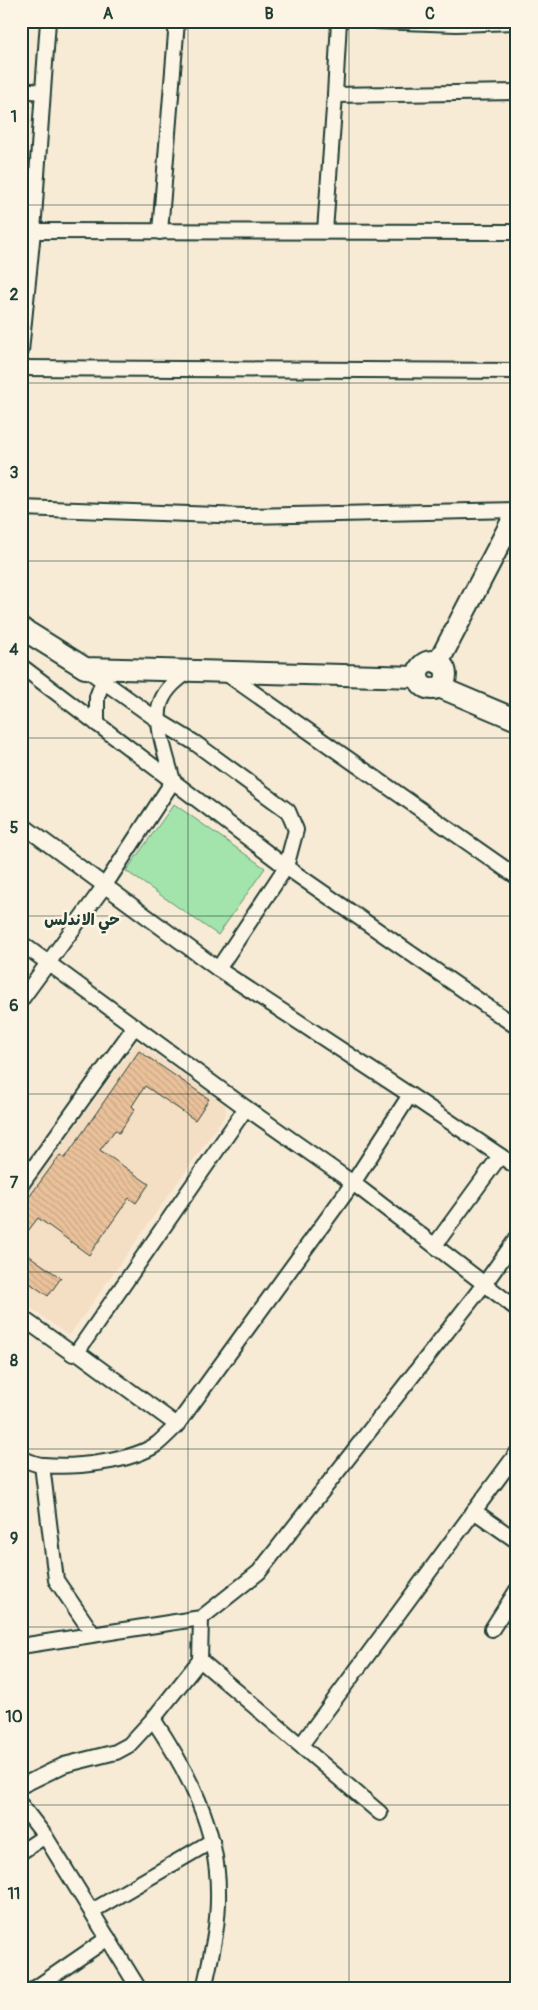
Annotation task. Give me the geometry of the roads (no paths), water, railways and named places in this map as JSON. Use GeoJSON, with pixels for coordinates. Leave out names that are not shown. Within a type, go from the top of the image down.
{"type":"FeatureCollection","features":[{"type":"Feature","properties":{"kind":"main road"},"geometry":{"type":"LineString","coordinates":[[438,663],[511,537],[517,510]]}},
{"type":"Feature","properties":{"kind":"main road"},"geometry":{"type":"LineString","coordinates":[[21,628],[85,668],[418,677]]}},
{"type":"Feature","properties":{"kind":"main road"},"geometry":{"type":"LineString","coordinates":[[439,687],[445,678],[445,672],[438,663],[428,662],[420,667],[418,677],[424,686],[431,689],[439,687],[517,720]]}},
{"type":"Feature","properties":{"kind":"street"},"geometry":{"type":"LineString","coordinates":[[21,351],[33,231],[48,21]]}},
{"type":"Feature","properties":{"kind":"street"},"geometry":{"type":"LineString","coordinates":[[160,232],[177,21]]}},
{"type":"Feature","properties":{"kind":"street"},"geometry":{"type":"LineString","coordinates":[[325,231],[339,21]]}},
{"type":"Feature","properties":{"kind":"street"},"geometry":{"type":"LineString","coordinates":[[376,21],[517,22]]}},
{"type":"Feature","properties":{"kind":"street"},"geometry":{"type":"LineString","coordinates":[[21,90],[42,92]]}},
{"type":"Feature","properties":{"kind":"street"},"geometry":{"type":"LineString","coordinates":[[335,95],[517,92]]}},
{"type":"Feature","properties":{"kind":"street"},"geometry":{"type":"LineString","coordinates":[[33,231],[517,232]]}},
{"type":"Feature","properties":{"kind":"street"},"geometry":{"type":"LineString","coordinates":[[21,368],[517,371]]}},
{"type":"Feature","properties":{"kind":"street"},"geometry":{"type":"LineString","coordinates":[[21,508],[245,516],[517,510]]}},
{"type":"Feature","properties":{"kind":"street"},"geometry":{"type":"LineString","coordinates":[[21,666],[286,867],[517,1027]]}},
{"type":"Feature","properties":{"kind":"street"},"geometry":{"type":"LineString","coordinates":[[85,668],[159,721],[195,743],[288,811],[296,830],[286,867],[218,969]]}},
{"type":"Feature","properties":{"kind":"street"},"geometry":{"type":"LineString","coordinates":[[21,1000],[105,886],[173,781],[158,709],[165,693],[189,671]]}},
{"type":"Feature","properties":{"kind":"street"},"geometry":{"type":"LineString","coordinates":[[224,672],[517,877]]}},
{"type":"Feature","properties":{"kind":"street"},"geometry":{"type":"LineString","coordinates":[[97,724],[97,697],[103,681]]}},
{"type":"Feature","properties":{"kind":"street"},"geometry":{"type":"LineString","coordinates":[[21,824],[218,969],[517,1167]]}},
{"type":"Feature","properties":{"kind":"street"},"geometry":{"type":"LineString","coordinates":[[21,943],[246,1108],[353,1183],[517,1308]]}},
{"type":"Feature","properties":{"kind":"street"},"geometry":{"type":"LineString","coordinates":[[21,1185],[135,1026]]}},
{"type":"Feature","properties":{"kind":"street"},"geometry":{"type":"LineString","coordinates":[[21,1458],[42,1465],[74,1465],[113,1460],[138,1453],[156,1444],[177,1426],[353,1183],[410,1095]]}},
{"type":"Feature","properties":{"kind":"street"},"geometry":{"type":"LineString","coordinates":[[21,1317],[73,1354],[77,1352],[246,1108]]}},
{"type":"Feature","properties":{"kind":"street"},"geometry":{"type":"LineString","coordinates":[[435,1245],[500,1156]]}},
{"type":"Feature","properties":{"kind":"street"},"geometry":{"type":"LineString","coordinates":[[21,1646],[201,1618],[259,1572],[485,1283],[517,1238]]}},
{"type":"Feature","properties":{"kind":"street"},"geometry":{"type":"LineString","coordinates":[[77,1352],[177,1426]]}},
{"type":"Feature","properties":{"kind":"street"},"geometry":{"type":"LineString","coordinates":[[301,1745],[517,1453]]}},
{"type":"Feature","properties":{"kind":"street"},"geometry":{"type":"LineString","coordinates":[[42,1465],[56,1580],[93,1634]]}},
{"type":"Feature","properties":{"kind":"street"},"geometry":{"type":"LineString","coordinates":[[474,1511],[517,1540]]}},
{"type":"Feature","properties":{"kind":"street"},"geometry":{"type":"LineString","coordinates":[[492,1629],[517,1590]]}},
{"type":"Feature","properties":{"kind":"street"},"geometry":{"type":"LineString","coordinates":[[21,1786],[64,1765],[116,1752],[123,1749],[136,1738],[200,1660],[201,1618]]}},
{"type":"Feature","properties":{"kind":"street"},"geometry":{"type":"LineString","coordinates":[[200,1660],[380,1813]]}},
{"type":"Feature","properties":{"kind":"street"},"geometry":{"type":"LineString","coordinates":[[153,1719],[197,1794],[215,1856],[218,1891],[216,1926],[204,1989]]}},
{"type":"Feature","properties":{"kind":"street"},"geometry":{"type":"LineString","coordinates":[[21,1805],[45,1836],[139,1989]]}},
{"type":"Feature","properties":{"kind":"street"},"geometry":{"type":"LineString","coordinates":[[21,1852],[45,1836]]}},
{"type":"Feature","properties":{"kind":"street"},"geometry":{"type":"LineString","coordinates":[[92,1911],[212,1841]]}},
{"type":"Feature","properties":{"kind":"street"},"geometry":{"type":"LineString","coordinates":[[34,1989],[108,1938]]}},
{"type":"Feature","properties":{"kind":"district","name":"حي الاندلس"},"geometry":{"type":"Point","coordinates":[82,919]}}]}
